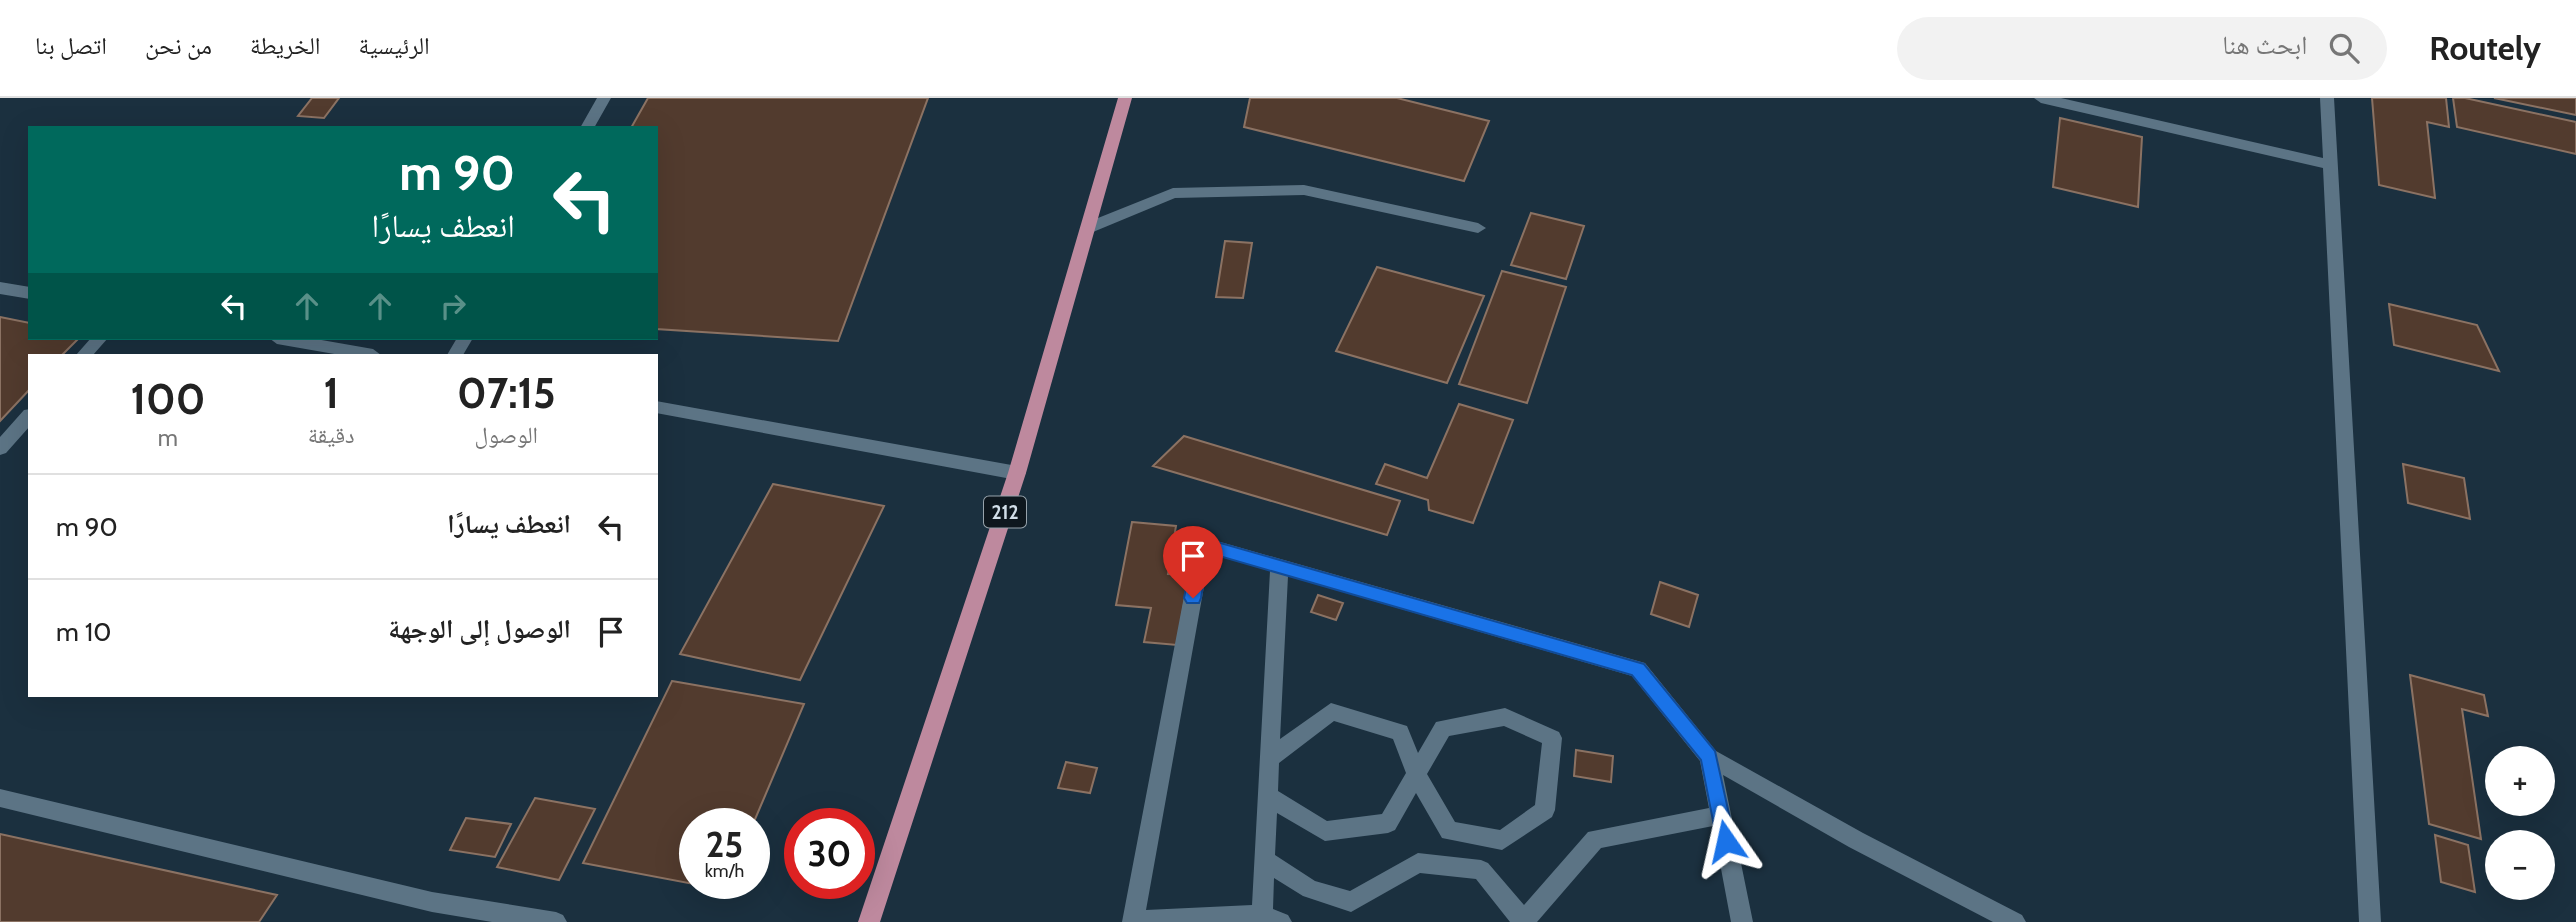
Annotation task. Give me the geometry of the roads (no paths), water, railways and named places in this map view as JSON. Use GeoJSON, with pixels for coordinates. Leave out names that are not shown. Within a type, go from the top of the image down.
{"type":"FeatureCollection","features":[{"type":"Feature","properties":{"kind":"main road","name":"212"},"geometry":{"type":"LineString","coordinates":[[869,922],[1017,473],[1125,98]]}},
{"type":"Feature","properties":{"kind":"street"},"geometry":{"type":"LineString","coordinates":[[588,126],[604,98]]}},
{"type":"Feature","properties":{"kind":"street"},"geometry":{"type":"LineString","coordinates":[[2040,98],[2330,165]]}},
{"type":"Feature","properties":{"kind":"street"},"geometry":{"type":"LineString","coordinates":[[2327,98],[2370,922]]}},
{"type":"Feature","properties":{"kind":"street"},"geometry":{"type":"LineString","coordinates":[[1088,228],[1173,193],[1304,190],[1478,228]]}},
{"type":"Feature","properties":{"kind":"street"},"geometry":{"type":"LineString","coordinates":[[0,288],[28,293]]}},
{"type":"Feature","properties":{"kind":"street"},"geometry":{"type":"LineString","coordinates":[[85,354],[98,340]]}},
{"type":"Feature","properties":{"kind":"street"},"geometry":{"type":"LineString","coordinates":[[289,340],[367,354]]}},
{"type":"Feature","properties":{"kind":"street"},"geometry":{"type":"LineString","coordinates":[[658,407],[1017,473]]}},
{"type":"Feature","properties":{"kind":"street"},"geometry":{"type":"LineString","coordinates":[[0,448],[28,417]]}},
{"type":"Feature","properties":{"kind":"street"},"geometry":{"type":"LineString","coordinates":[[1279,566],[1265,860],[1268,920],[1133,922],[1203,544],[1638,669],[1709,757],[1856,840],[2015,922]]}},
{"type":"Feature","properties":{"kind":"street"},"geometry":{"type":"LineString","coordinates":[[1268,796],[1325,831],[1388,823],[1416,774],[1444,728],[1505,717],[1552,738],[1545,810],[1502,839],[1449,831],[1416,774],[1400,732],[1331,712],[1270,759]]}},
{"type":"Feature","properties":{"kind":"street"},"geometry":{"type":"LineString","coordinates":[[1709,757],[1742,922]]}},
{"type":"Feature","properties":{"kind":"street"},"geometry":{"type":"LineString","coordinates":[[0,798],[432,902],[556,922]]}},
{"type":"Feature","properties":{"kind":"street"},"geometry":{"type":"LineString","coordinates":[[1265,860],[1310,889],[1351,902],[1418,863],[1480,870],[1523,921],[1595,839],[1721,815]]}}]}
